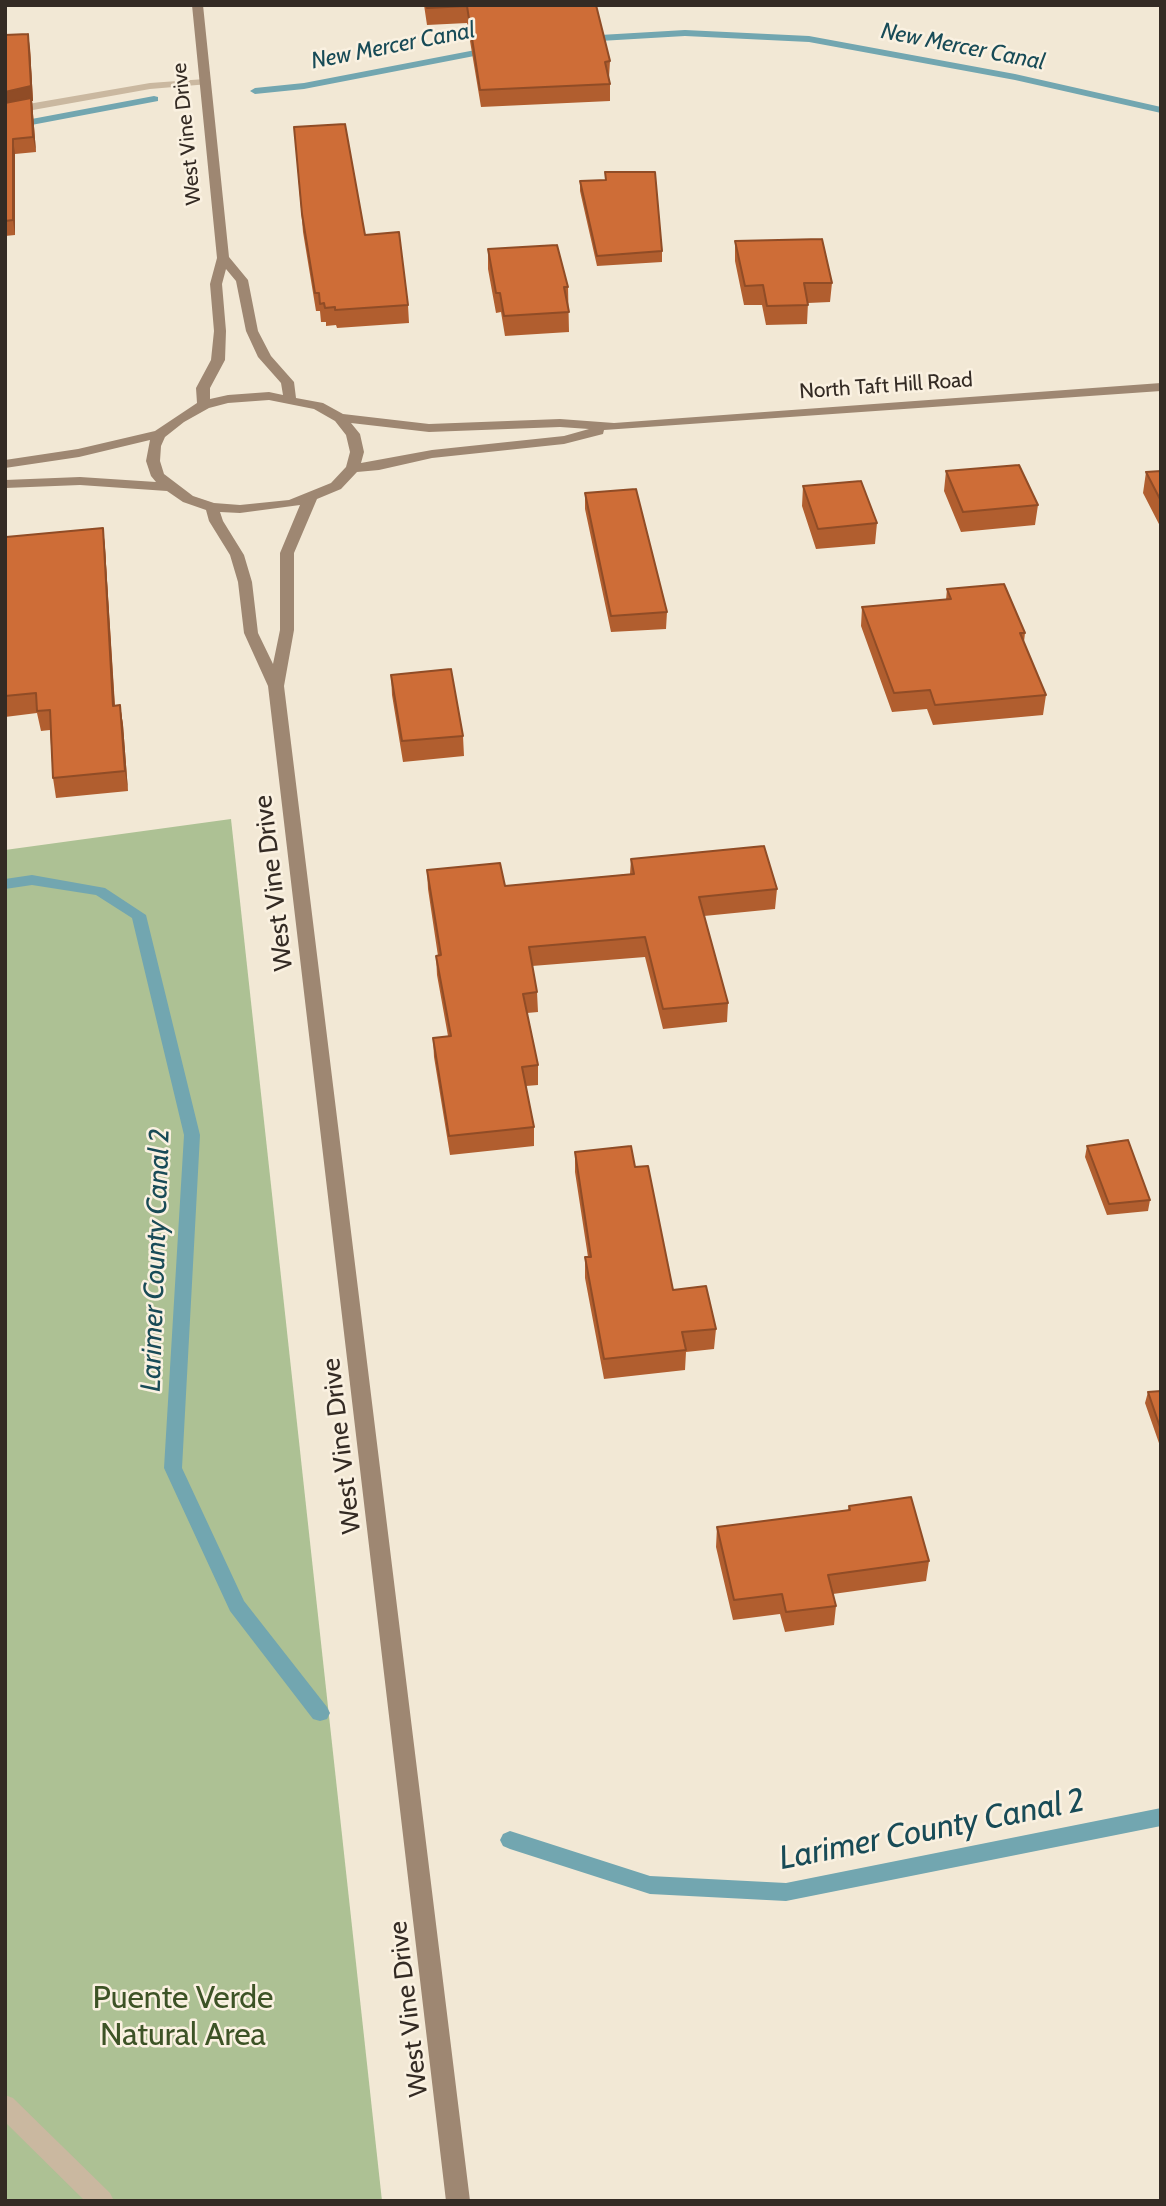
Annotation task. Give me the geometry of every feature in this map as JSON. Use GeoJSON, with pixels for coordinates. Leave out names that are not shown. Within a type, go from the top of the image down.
{"type":"FeatureCollection","features":[{"type":"Feature","properties":{"kind":"street","name":"West Vine Drive"},"geometry":{"type":"LineString","coordinates":[[197,5],[223,258],[216,284],[220,331],[218,360],[203,388],[205,405]]}},
{"type":"Feature","properties":{"kind":"street"},"geometry":{"type":"LineString","coordinates":[[223,258],[242,280],[252,331],[265,357],[286,382],[290,399]]}},
{"type":"Feature","properties":{"kind":"street","name":"North Taft Hill Road"},"geometry":{"type":"LineString","coordinates":[[340,418],[429,428],[560,424],[614,427],[1161,387]]}},
{"type":"Feature","properties":{"kind":"street"},"geometry":{"type":"LineString","coordinates":[[5,464],[79,453],[135,438],[159,435],[179,419],[205,405],[246,397],[290,399],[318,406],[340,418],[353,434],[357,452],[353,468],[336,486],[310,498],[265,508],[212,507],[188,499],[158,476],[153,461],[159,435]]}},
{"type":"Feature","properties":{"kind":"street","name":"North Taft Hill Road"},"geometry":{"type":"LineString","coordinates":[[353,468],[379,466],[432,454],[564,440],[614,427]]}},
{"type":"Feature","properties":{"kind":"street"},"geometry":{"type":"LineString","coordinates":[[5,484],[80,481],[170,487]]}},
{"type":"Feature","properties":{"kind":"street","name":"West Vine Drive"},"geometry":{"type":"LineString","coordinates":[[310,498],[287,553],[287,629],[276,686],[458,2201]]}},
{"type":"Feature","properties":{"kind":"street","name":"West Vine Drive"},"geometry":{"type":"LineString","coordinates":[[212,507],[216,521],[237,555],[245,582],[251,633],[276,686]]}},
{"type":"Feature","properties":{"kind":"lane"},"geometry":{"type":"LineString","coordinates":[[5,112],[150,86],[205,82]]}},
{"type":"Feature","properties":{"kind":"lane"},"geometry":{"type":"LineString","coordinates":[[5,2106],[102,2201]]}},
{"type":"Feature","properties":{"kind":"green space","name":"Puente Verde Natural Area"},"geometry":{"type":"Polygon","coordinates":[[[231,819],[382,2201],[5,2201],[5,850],[231,819]]]}},
{"type":"Feature","properties":{"kind":"building"},"geometry":{"type":"Polygon","coordinates":[[[426,5],[596,5],[610,61],[605,62],[610,84],[480,90],[467,6],[427,8],[426,5]]]}},
{"type":"Feature","properties":{"kind":"building"},"geometry":{"type":"Polygon","coordinates":[[[28,34],[31,86],[5,92],[5,35],[28,34]]]}},
{"type":"Feature","properties":{"kind":"building"},"geometry":{"type":"Polygon","coordinates":[[[31,98],[33,137],[13,139],[13,220],[5,221],[5,103],[31,98]]]}},
{"type":"Feature","properties":{"kind":"building"},"geometry":{"type":"Polygon","coordinates":[[[345,124],[365,235],[399,232],[408,305],[335,310],[335,307],[325,308],[324,303],[320,304],[319,293],[315,293],[302,214],[294,127],[345,124]]]}},
{"type":"Feature","properties":{"kind":"building"},"geometry":{"type":"Polygon","coordinates":[[[605,172],[655,172],[662,251],[597,256],[580,181],[606,180],[605,172]]]}},
{"type":"Feature","properties":{"kind":"building"},"geometry":{"type":"Polygon","coordinates":[[[822,239],[832,283],[804,283],[808,305],[767,306],[763,285],[745,286],[735,241],[822,239]]]}},
{"type":"Feature","properties":{"kind":"building"},"geometry":{"type":"Polygon","coordinates":[[[557,245],[568,287],[564,287],[569,312],[504,316],[500,293],[496,293],[488,249],[557,245]]]}},
{"type":"Feature","properties":{"kind":"building"},"geometry":{"type":"Polygon","coordinates":[[[1019,465],[1038,505],[963,512],[946,471],[1019,465]]]}},
{"type":"Feature","properties":{"kind":"building"},"geometry":{"type":"Polygon","coordinates":[[[1161,471],[1161,501],[1146,472],[1161,471]]]}},
{"type":"Feature","properties":{"kind":"building"},"geometry":{"type":"Polygon","coordinates":[[[861,481],[877,523],[818,529],[803,486],[861,481]]]}},
{"type":"Feature","properties":{"kind":"building"},"geometry":{"type":"Polygon","coordinates":[[[636,489],[667,612],[611,616],[585,493],[636,489]]]}},
{"type":"Feature","properties":{"kind":"building"},"geometry":{"type":"Polygon","coordinates":[[[103,528],[113,706],[120,705],[125,771],[53,778],[50,710],[37,711],[36,693],[5,696],[6,537],[103,528]]]}},
{"type":"Feature","properties":{"kind":"building"},"geometry":{"type":"Polygon","coordinates":[[[1004,584],[1025,633],[1020,633],[1046,695],[935,705],[930,690],[894,693],[862,607],[951,599],[947,589],[1004,584]]]}},
{"type":"Feature","properties":{"kind":"building"},"geometry":{"type":"Polygon","coordinates":[[[451,669],[463,736],[402,741],[391,675],[451,669]]]}},
{"type":"Feature","properties":{"kind":"building"},"geometry":{"type":"Polygon","coordinates":[[[764,846],[777,889],[699,897],[728,1003],[663,1009],[645,937],[529,947],[537,992],[523,994],[538,1065],[522,1067],[534,1127],[449,1136],[433,1038],[451,1036],[436,956],[441,955],[427,870],[500,863],[505,886],[634,874],[631,859],[764,846]]]}},
{"type":"Feature","properties":{"kind":"building"},"geometry":{"type":"Polygon","coordinates":[[[1128,1140],[1150,1200],[1109,1204],[1087,1146],[1128,1140]]]}},
{"type":"Feature","properties":{"kind":"building"},"geometry":{"type":"Polygon","coordinates":[[[631,1146],[635,1167],[648,1166],[673,1290],[706,1286],[716,1329],[682,1332],[686,1350],[604,1359],[585,1257],[591,1257],[575,1152],[631,1146]]]}},
{"type":"Feature","properties":{"kind":"building"},"geometry":{"type":"Polygon","coordinates":[[[1161,1391],[1161,1430],[1148,1392],[1161,1391]]]}},
{"type":"Feature","properties":{"kind":"building"},"geometry":{"type":"Polygon","coordinates":[[[911,1497],[929,1561],[828,1575],[836,1606],[786,1612],[782,1594],[734,1600],[717,1527],[850,1510],[849,1506],[911,1497]]]}},
{"type":"Feature","properties":{"kind":"waterway","name":"New Mercer Canal"},"geometry":{"type":"LineString","coordinates":[[583,39],[685,33],[809,39],[1015,77],[1161,110]]}},
{"type":"Feature","properties":{"kind":"waterway","name":"New Mercer Canal"},"geometry":{"type":"LineString","coordinates":[[255,91],[304,86],[491,50]]}},
{"type":"Feature","properties":{"kind":"waterway","name":"New Mercer Canal"},"geometry":{"type":"LineString","coordinates":[[5,127],[154,99]]}},
{"type":"Feature","properties":{"kind":"waterway","name":"Larimer County Canal 2"},"geometry":{"type":"LineString","coordinates":[[5,884],[32,880],[100,891],[139,915],[192,1135],[173,1468],[237,1606],[320,1713]]}},
{"type":"Feature","properties":{"kind":"waterway","name":"Larimer County Canal 2"},"geometry":{"type":"LineString","coordinates":[[510,1840],[650,1885],[786,1892],[1161,1817]]}}]}
